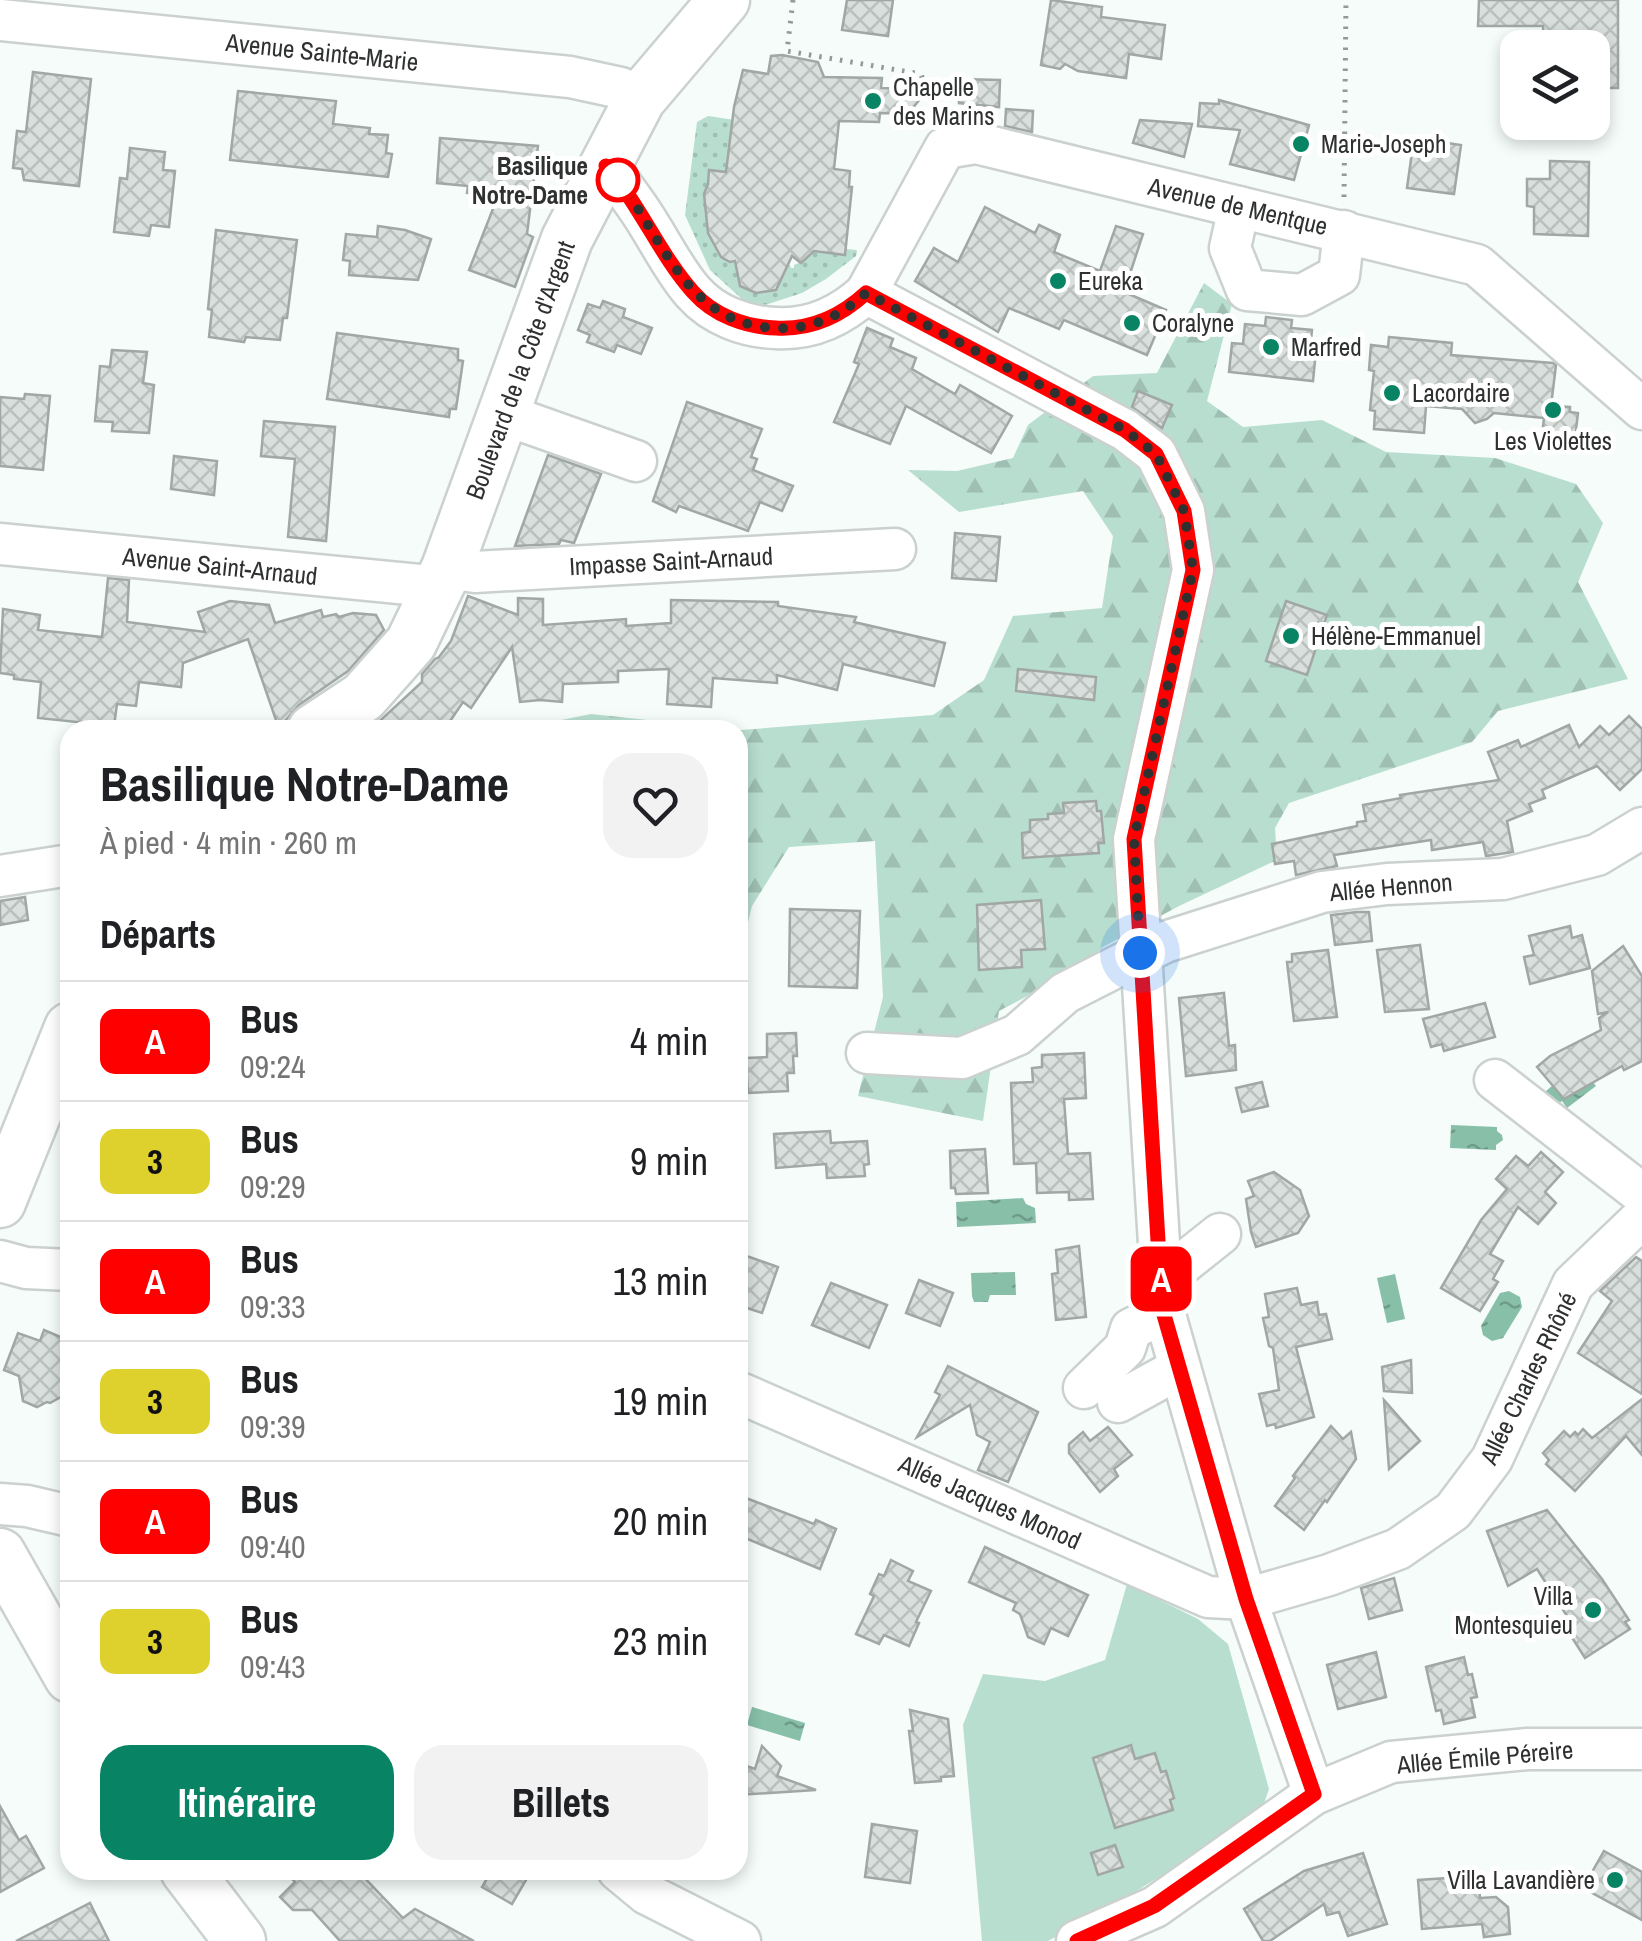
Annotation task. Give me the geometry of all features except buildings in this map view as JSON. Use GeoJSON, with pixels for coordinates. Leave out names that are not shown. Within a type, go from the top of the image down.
{"type":"FeatureCollection","features":[{"type":"Feature","properties":{"kind":"main road","name":"Boulevard de la Côte d'Argent"},"geometry":{"type":"LineString","coordinates":[[328,720],[362,697],[411,642],[443,578],[567,239],[640,99],[724,0]]}},
{"type":"Feature","properties":{"kind":"main road"},"geometry":{"type":"LineString","coordinates":[[0,1202],[60,1053]]}},
{"type":"Feature","properties":{"kind":"main road"},"geometry":{"type":"LineString","coordinates":[[0,1554],[60,1660]]}},
{"type":"Feature","properties":{"kind":"main road"},"geometry":{"type":"LineString","coordinates":[[194,1880],[240,1941]]}},
{"type":"Feature","properties":{"kind":"street","name":"Avenue Sainte-Marie"},"geometry":{"type":"LineString","coordinates":[[0,20],[570,77],[621,88],[640,99]]}},
{"type":"Feature","properties":{"kind":"street","name":"Avenue de Mentque"},"geometry":{"type":"LineString","coordinates":[[945,148],[976,144],[1476,265],[1642,409]]}},
{"type":"Feature","properties":{"kind":"street"},"geometry":{"type":"LineString","coordinates":[[606,166],[694,294],[722,314],[756,328],[793,329],[828,320],[866,293],[945,148]]}},
{"type":"Feature","properties":{"kind":"street"},"geometry":{"type":"LineString","coordinates":[[1239,207],[1230,248],[1247,290],[1302,295],[1338,275],[1344,231]]}},
{"type":"Feature","properties":{"kind":"street"},"geometry":{"type":"LineString","coordinates":[[866,293],[1125,430],[1156,454],[1184,511],[1193,570],[1134,839],[1162,1297],[1246,1599],[1314,1794]]}},
{"type":"Feature","properties":{"kind":"street"},"geometry":{"type":"LineString","coordinates":[[503,414],[636,461]]}},
{"type":"Feature","properties":{"kind":"street","name":"Avenue Saint-Arnaud"},"geometry":{"type":"LineString","coordinates":[[0,544],[443,578]]}},
{"type":"Feature","properties":{"kind":"street","name":"Impasse Saint-Arnaud"},"geometry":{"type":"LineString","coordinates":[[443,578],[475,572],[895,549]]}},
{"type":"Feature","properties":{"kind":"street","name":"Allée Hennon"},"geometry":{"type":"LineString","coordinates":[[867,1053],[962,1058],[1017,1036],[1065,993],[1164,942],[1322,892],[1387,884],[1503,879],[1597,855],[1642,828]]}},
{"type":"Feature","properties":{"kind":"street"},"geometry":{"type":"LineString","coordinates":[[0,876],[60,867]]}},
{"type":"Feature","properties":{"kind":"street"},"geometry":{"type":"LineString","coordinates":[[1495,1080],[1642,1194]]}},
{"type":"Feature","properties":{"kind":"street","name":"Allée Charles Rhôné"},"geometry":{"type":"LineString","coordinates":[[1246,1599],[1398,1550],[1453,1511],[1492,1459],[1573,1284],[1642,1218]]}},
{"type":"Feature","properties":{"kind":"street"},"geometry":{"type":"LineString","coordinates":[[1180,1368],[1101,1395],[1131,1330],[1220,1234]]}},
{"type":"Feature","properties":{"kind":"street"},"geometry":{"type":"LineString","coordinates":[[0,1261],[26,1268],[60,1270]]}},
{"type":"Feature","properties":{"kind":"street","name":"Allée Jacques Monod"},"geometry":{"type":"LineString","coordinates":[[748,1396],[1208,1597],[1246,1599]]}},
{"type":"Feature","properties":{"kind":"street"},"geometry":{"type":"LineString","coordinates":[[0,1504],[60,1514]]}},
{"type":"Feature","properties":{"kind":"street","name":"Allée Émile Péreire"},"geometry":{"type":"LineString","coordinates":[[1077,1941],[1154,1906],[1314,1794],[1391,1762],[1528,1749],[1642,1749]]}},
{"type":"Feature","properties":{"kind":"street"},"geometry":{"type":"LineString","coordinates":[[630,1880],[646,1894],[740,1941]]}},
{"type":"Feature","properties":{"kind":"path"},"geometry":{"type":"LineString","coordinates":[[793,0],[787,51],[922,74],[945,148]]}},
{"type":"Feature","properties":{"kind":"path"},"geometry":{"type":"LineString","coordinates":[[1344,231],[1346,0]]}},
{"type":"Feature","properties":{"kind":"green space"},"geometry":{"type":"Polygon","coordinates":[[[708,116],[735,120],[728,154],[729,174],[705,216],[735,261],[738,274],[785,264],[794,268],[804,261],[802,252],[844,254],[846,249],[857,250],[856,256],[802,293],[765,305],[744,301],[710,270],[685,215],[697,122],[708,116]]]}},
{"type":"Feature","properties":{"kind":"green space"},"geometry":{"type":"Polygon","coordinates":[[[1204,283],[1232,304],[1207,401],[1243,427],[1322,420],[1386,452],[1495,458],[1576,484],[1603,523],[1578,582],[1628,679],[1498,711],[1472,742],[1289,803],[1275,828],[1277,860],[1103,947],[1073,972],[999,1011],[983,1121],[858,1096],[883,997],[875,841],[789,847],[752,906],[748,923],[748,729],[933,715],[984,680],[1013,616],[1102,608],[1113,536],[1083,491],[959,512],[908,470],[957,471],[1013,458],[1028,425],[1093,376],[1157,373],[1204,283]]]}},
{"type":"Feature","properties":{"kind":"green space"},"geometry":{"type":"Polygon","coordinates":[[[591,714],[647,720],[561,720],[591,714]]]}},
{"type":"Feature","properties":{"kind":"green space"},"geometry":{"type":"Polygon","coordinates":[[[1127,1584],[1198,1619],[1228,1644],[1269,1789],[1260,1815],[1048,1941],[982,1941],[963,1725],[983,1674],[1045,1681],[1105,1660],[1127,1584]]]}},
{"type":"Feature","properties":{"kind":"water"},"geometry":{"type":"Polygon","coordinates":[[[1578,1063],[1596,1086],[1567,1108],[1562,1101],[1556,1105],[1545,1092],[1578,1063]]]}},
{"type":"Feature","properties":{"kind":"water"},"geometry":{"type":"Polygon","coordinates":[[[1451,1125],[1497,1127],[1503,1140],[1496,1150],[1450,1148],[1451,1125]]]}},
{"type":"Feature","properties":{"kind":"water"},"geometry":{"type":"Polygon","coordinates":[[[1023,1198],[1035,1208],[1036,1223],[957,1227],[956,1202],[1023,1198]]]}},
{"type":"Feature","properties":{"kind":"water"},"geometry":{"type":"Polygon","coordinates":[[[1015,1272],[1016,1295],[990,1295],[988,1302],[974,1302],[971,1273],[1015,1272]]]}},
{"type":"Feature","properties":{"kind":"water"},"geometry":{"type":"Polygon","coordinates":[[[1395,1274],[1405,1319],[1387,1323],[1377,1278],[1395,1274]]]}},
{"type":"Feature","properties":{"kind":"water"},"geometry":{"type":"Polygon","coordinates":[[[1509,1291],[1520,1297],[1522,1307],[1503,1338],[1492,1341],[1483,1335],[1481,1326],[1500,1293],[1509,1291]]]}},
{"type":"Feature","properties":{"kind":"water"},"geometry":{"type":"Polygon","coordinates":[[[752,1707],[805,1723],[800,1741],[748,1725],[752,1707]]]}},
{"type":"Feature","properties":{"kind":"bus line","name":"A"},"geometry":{"type":"LineString","coordinates":[[606,166],[694,294],[722,314],[756,328],[793,329],[828,320],[866,293],[1125,430],[1156,454],[1184,511],[1193,570],[1134,839],[1162,1308],[1246,1599],[1314,1794],[1154,1906],[1077,1941]]}},
{"type":"Feature","properties":{"kind":"place","name":"Chapelle des Marins"},"geometry":{"type":"Point","coordinates":[873,101]}},
{"type":"Feature","properties":{"kind":"place","name":"Marie-Joseph"},"geometry":{"type":"Point","coordinates":[1301,144]}},
{"type":"Feature","properties":{"kind":"place","name":"Basilique Notre-Dame"},"geometry":{"type":"Point","coordinates":[618,180]}},
{"type":"Feature","properties":{"kind":"place","name":"Eureka"},"geometry":{"type":"Point","coordinates":[1058,281]}},
{"type":"Feature","properties":{"kind":"place","name":"Coralyne"},"geometry":{"type":"Point","coordinates":[1132,323]}},
{"type":"Feature","properties":{"kind":"place","name":"Marfred"},"geometry":{"type":"Point","coordinates":[1271,347]}},
{"type":"Feature","properties":{"kind":"place","name":"Lacordaire"},"geometry":{"type":"Point","coordinates":[1392,393]}},
{"type":"Feature","properties":{"kind":"place","name":"Les Violettes"},"geometry":{"type":"Point","coordinates":[1553,410]}},
{"type":"Feature","properties":{"kind":"place","name":"Hélène-Emmanuel"},"geometry":{"type":"Point","coordinates":[1291,636]}},
{"type":"Feature","properties":{"kind":"place","name":"Villa Montesquieu"},"geometry":{"type":"Point","coordinates":[1593,1610]}},
{"type":"Feature","properties":{"kind":"place","name":"Villa Lavandière"},"geometry":{"type":"Point","coordinates":[1615,1880]}},
{"type":"Feature","properties":{"kind":"route"},"geometry":{"type":"LineString","coordinates":[[618,180],[694,294],[722,314],[756,328],[793,329],[828,320],[866,293],[1125,430],[1156,454],[1184,511],[1193,570],[1134,839],[1140,953]]}}]}
